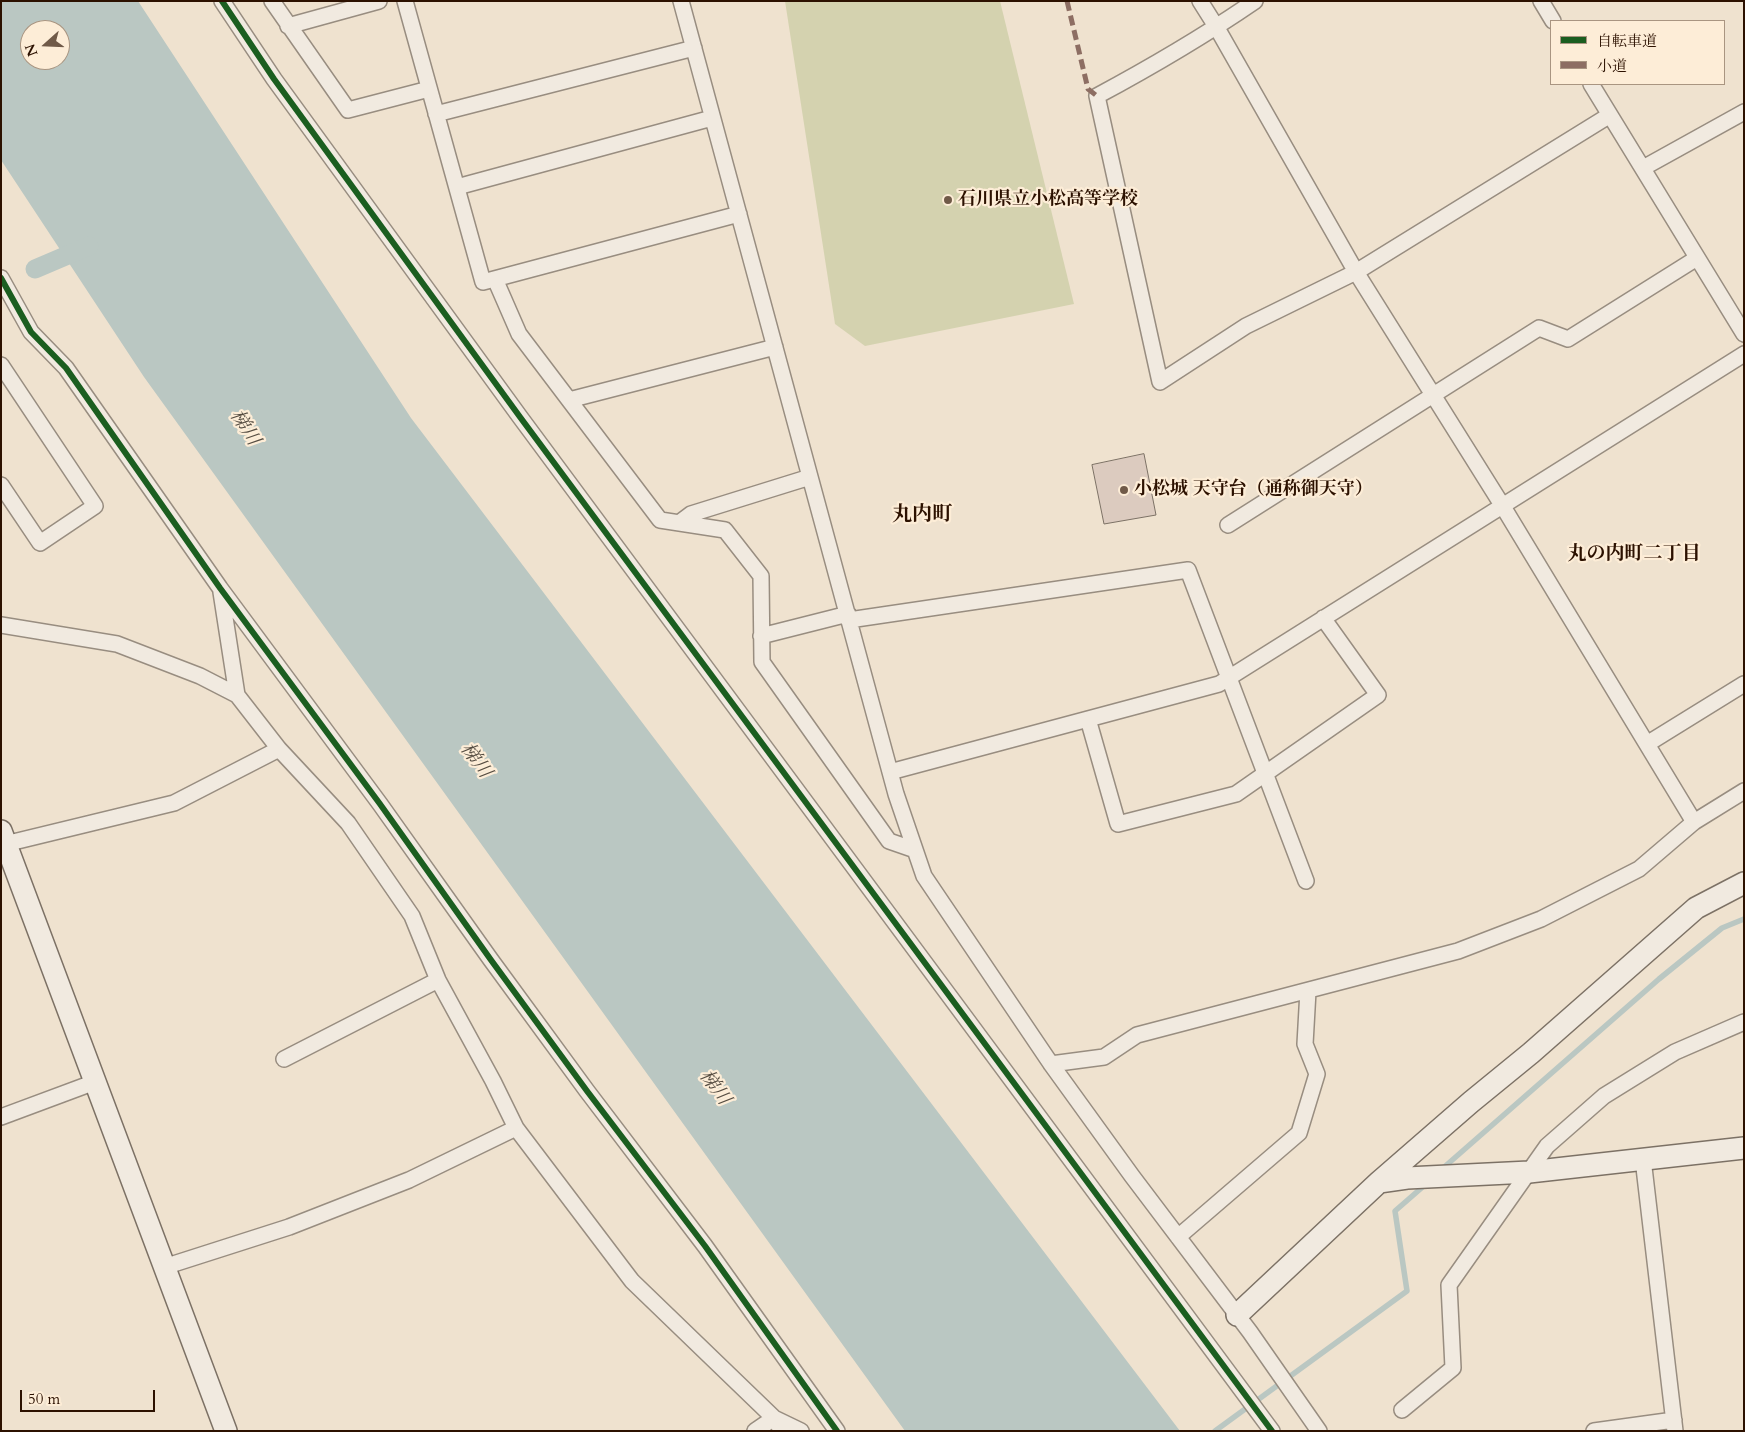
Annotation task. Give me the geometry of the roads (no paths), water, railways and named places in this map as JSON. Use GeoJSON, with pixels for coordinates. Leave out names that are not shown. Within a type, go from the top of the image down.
{"type":"FeatureCollection","features":[{"type":"Feature","properties":{"kind":"street"},"geometry":{"type":"LineString","coordinates":[[222,1],[274,79],[526,425],[1272,1431]]}},
{"type":"Feature","properties":{"kind":"street"},"geometry":{"type":"LineString","coordinates":[[272,1],[348,110],[429,89]]}},
{"type":"Feature","properties":{"kind":"street"},"geometry":{"type":"LineString","coordinates":[[288,26],[379,1]]}},
{"type":"Feature","properties":{"kind":"street"},"geometry":{"type":"LineString","coordinates":[[405,1],[483,282],[739,214]]}},
{"type":"Feature","properties":{"kind":"street"},"geometry":{"type":"LineString","coordinates":[[681,1],[890,772],[924,876],[1052,1064],[1237,1315],[1319,1431]]}},
{"type":"Feature","properties":{"kind":"street"},"geometry":{"type":"LineString","coordinates":[[1200,1],[1356,272],[1502,505],[1694,822]]}},
{"type":"Feature","properties":{"kind":"street"},"geometry":{"type":"LineString","coordinates":[[1255,1],[1217,28],[1097,96],[1160,382],[1246,326],[1356,272],[1610,115]]}},
{"type":"Feature","properties":{"kind":"street"},"geometry":{"type":"LineString","coordinates":[[1541,1],[1552,20]]}},
{"type":"Feature","properties":{"kind":"street"},"geometry":{"type":"LineString","coordinates":[[436,114],[694,48]]}},
{"type":"Feature","properties":{"kind":"street"},"geometry":{"type":"LineString","coordinates":[[1592,85],[1744,334]]}},
{"type":"Feature","properties":{"kind":"street"},"geometry":{"type":"LineString","coordinates":[[1643,168],[1744,112]]}},
{"type":"Feature","properties":{"kind":"street"},"geometry":{"type":"LineString","coordinates":[[457,187],[712,118]]}},
{"type":"Feature","properties":{"kind":"street"},"geometry":{"type":"LineString","coordinates":[[1228,524],[1539,328],[1568,339],[1697,258]]}},
{"type":"Feature","properties":{"kind":"street"},"geometry":{"type":"LineString","coordinates":[[1,278],[31,332],[66,368],[220,588],[380,804],[587,1091],[705,1246],[837,1431]]}},
{"type":"Feature","properties":{"kind":"street"},"geometry":{"type":"LineString","coordinates":[[495,279],[519,334],[660,520],[725,530],[761,576],[762,662],[889,841],[915,850]]}},
{"type":"Feature","properties":{"kind":"street"},"geometry":{"type":"LineString","coordinates":[[569,400],[775,347]]}},
{"type":"Feature","properties":{"kind":"street"},"geometry":{"type":"LineString","coordinates":[[890,772],[1219,684],[1744,354]]}},
{"type":"Feature","properties":{"kind":"street"},"geometry":{"type":"LineString","coordinates":[[1,366],[96,506],[40,543],[1,485]]}},
{"type":"Feature","properties":{"kind":"street"},"geometry":{"type":"LineString","coordinates":[[679,523],[691,514],[810,477]]}},
{"type":"Feature","properties":{"kind":"street"},"geometry":{"type":"LineString","coordinates":[[761,636],[848,617],[1188,570],[1306,881]]}},
{"type":"Feature","properties":{"kind":"street"},"geometry":{"type":"LineString","coordinates":[[220,588],[237,695]]}},
{"type":"Feature","properties":{"kind":"street"},"geometry":{"type":"LineString","coordinates":[[1088,719],[1118,824],[1236,794],[1378,695],[1323,618]]}},
{"type":"Feature","properties":{"kind":"street"},"geometry":{"type":"LineString","coordinates":[[1,625],[117,644],[200,676],[237,695],[279,749],[348,823],[412,916],[438,980],[493,1081],[516,1128],[632,1281],[778,1424],[801,1431]]}},
{"type":"Feature","properties":{"kind":"street"},"geometry":{"type":"LineString","coordinates":[[1647,744],[1744,684]]}},
{"type":"Feature","properties":{"kind":"street"},"geometry":{"type":"LineString","coordinates":[[226,1431],[3,840],[174,803],[279,749]]}},
{"type":"Feature","properties":{"kind":"street"},"geometry":{"type":"LineString","coordinates":[[1052,1064],[1104,1056],[1137,1034],[1458,951],[1541,919],[1639,869],[1694,822],[1744,791]]}},
{"type":"Feature","properties":{"kind":"street"},"geometry":{"type":"LineString","coordinates":[[1237,1315],[1379,1182],[1531,1053],[1696,908],[1744,883]]}},
{"type":"Feature","properties":{"kind":"street"},"geometry":{"type":"LineString","coordinates":[[284,1059],[438,980]]}},
{"type":"Feature","properties":{"kind":"street"},"geometry":{"type":"LineString","coordinates":[[1178,1237],[1299,1134],[1317,1074],[1306,1044],[1308,991]]}},
{"type":"Feature","properties":{"kind":"street"},"geometry":{"type":"LineString","coordinates":[[1402,1410],[1453,1368],[1449,1285],[1547,1146],[1604,1096],[1675,1052],[1744,1022]]}},
{"type":"Feature","properties":{"kind":"street"},"geometry":{"type":"LineString","coordinates":[[1,1116],[95,1082]]}},
{"type":"Feature","properties":{"kind":"street"},"geometry":{"type":"LineString","coordinates":[[164,1267],[289,1227],[409,1180],[516,1128]]}},
{"type":"Feature","properties":{"kind":"street"},"geometry":{"type":"LineString","coordinates":[[1379,1182],[1407,1178],[1529,1172],[1744,1148]]}},
{"type":"Feature","properties":{"kind":"street"},"geometry":{"type":"LineString","coordinates":[[1594,1431],[1674,1425],[1643,1159]]}},
{"type":"Feature","properties":{"kind":"street"},"geometry":{"type":"LineString","coordinates":[[755,1431],[778,1424]]}},
{"type":"Feature","properties":{"kind":"water","name":"梯川"},"geometry":{"type":"Polygon","coordinates":[[[1,1],[138,1],[411,418],[1180,1431],[905,1431],[144,377],[1,160],[1,1]]]}},
{"type":"Feature","properties":{"kind":"waterway"},"geometry":{"type":"LineString","coordinates":[[35,269],[89,246]]}},
{"type":"Feature","properties":{"kind":"waterway"},"geometry":{"type":"LineString","coordinates":[[1442,1169],[1659,979],[1722,928],[1744,919]]}},
{"type":"Feature","properties":{"kind":"waterway"},"geometry":{"type":"LineString","coordinates":[[1215,1431],[1407,1291],[1395,1211],[1426,1184]]}},
{"type":"Feature","properties":{"kind":"place","name":"石川県立小松高等学校"},"geometry":{"type":"Point","coordinates":[948,200]}},
{"type":"Feature","properties":{"kind":"place","name":"小松城 天守台（通称御天守）"},"geometry":{"type":"Point","coordinates":[1124,490]}},
{"type":"Feature","properties":{"kind":"district","name":"丸内町"},"geometry":{"type":"Point","coordinates":[922,515]}},
{"type":"Feature","properties":{"kind":"district","name":"丸の内町二丁目"},"geometry":{"type":"Point","coordinates":[1634,555]}}]}
